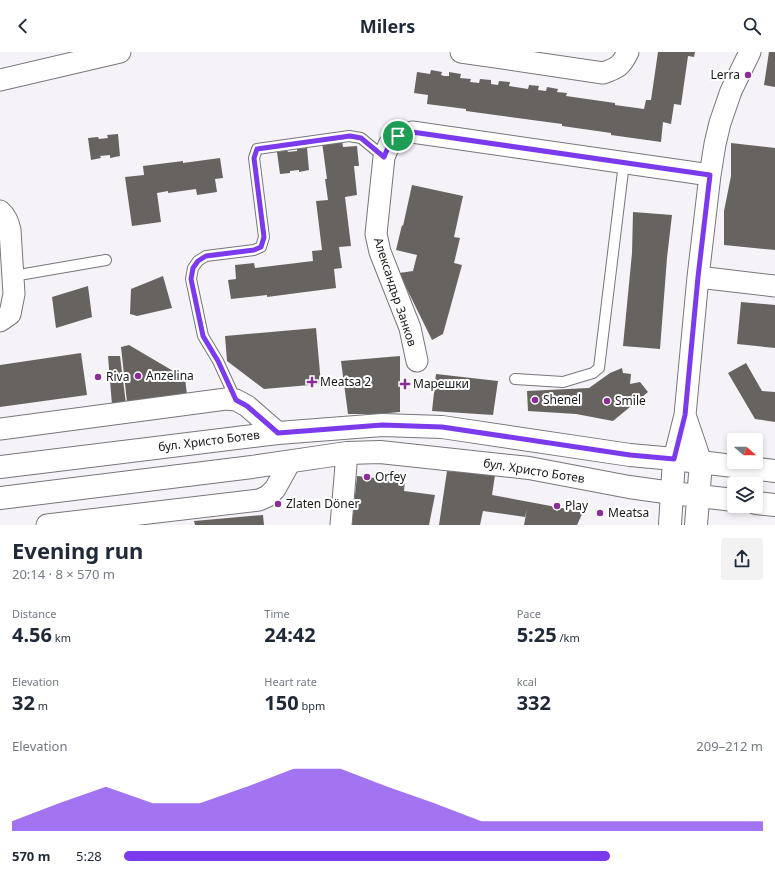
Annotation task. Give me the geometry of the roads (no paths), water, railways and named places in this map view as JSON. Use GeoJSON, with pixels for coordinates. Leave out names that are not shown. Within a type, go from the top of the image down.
{"type":"FeatureCollection","features":[{"type":"Feature","properties":{"kind":"main road","name":"бул. Христо Ботев"},"geometry":{"type":"LineString","coordinates":[[0,467],[278,433],[382,425],[442,427],[630,455],[775,471]]}},
{"type":"Feature","properties":{"kind":"main road","name":"бул. Христо Ботев"},"geometry":{"type":"LineString","coordinates":[[0,498],[290,462],[347,453],[380,452],[529,468],[629,487],[727,499]]}},
{"type":"Feature","properties":{"kind":"main road"},"geometry":{"type":"LineString","coordinates":[[670,525],[674,459]]}},
{"type":"Feature","properties":{"kind":"main road"},"geometry":{"type":"LineString","coordinates":[[696,525],[701,462]]}},
{"type":"Feature","properties":{"kind":"main road"},"geometry":{"type":"LineString","coordinates":[[763,504],[775,505]]}},
{"type":"Feature","properties":{"kind":"street"},"geometry":{"type":"LineString","coordinates":[[0,80],[120,52]]}},
{"type":"Feature","properties":{"kind":"street"},"geometry":{"type":"LineString","coordinates":[[461,52],[603,73],[613,70],[623,63],[628,52]]}},
{"type":"Feature","properties":{"kind":"street"},"geometry":{"type":"LineString","coordinates":[[674,459],[685,415],[698,277],[710,175],[720,123],[731,91],[750,52]]}},
{"type":"Feature","properties":{"kind":"street","name":"Александър Занков"},"geometry":{"type":"LineString","coordinates":[[417,360],[410,328],[380,252],[376,234],[384,157],[389,145],[398,136],[412,132],[710,175]]}},
{"type":"Feature","properties":{"kind":"street"},"geometry":{"type":"LineString","coordinates":[[0,211],[9,222],[14,294],[10,314],[0,321]]}},
{"type":"Feature","properties":{"kind":"street"},"geometry":{"type":"LineString","coordinates":[[698,277],[775,286]]}},
{"type":"Feature","properties":{"kind":"street"},"geometry":{"type":"LineString","coordinates":[[0,429],[226,399],[236,400],[247,406],[278,433]]}},
{"type":"Feature","properties":{"kind":"street"},"geometry":{"type":"LineString","coordinates":[[685,415],[701,462]]}},
{"type":"Feature","properties":{"kind":"street"},"geometry":{"type":"LineString","coordinates":[[341,525],[347,453]]}},
{"type":"Feature","properties":{"kind":"street"},"geometry":{"type":"LineString","coordinates":[[47,525],[258,500],[268,496],[276,489],[290,462]]}},
{"type":"Feature","properties":{"kind":"lane"},"geometry":{"type":"LineString","coordinates":[[236,400],[218,361],[203,336],[191,279],[193,268],[198,261],[206,256],[254,250],[261,247],[264,237],[254,158],[257,149],[350,136],[361,138],[384,157]]}},
{"type":"Feature","properties":{"kind":"lane"},"geometry":{"type":"LineString","coordinates":[[515,378],[563,382],[593,373],[599,368],[624,163]]}},
{"type":"Feature","properties":{"kind":"lane"},"geometry":{"type":"LineString","coordinates":[[13,276],[106,260]]}},
{"type":"Feature","properties":{"kind":"place","name":"Lerra"},"geometry":{"type":"Point","coordinates":[748,75]}},
{"type":"Feature","properties":{"kind":"place","name":"Anzelina"},"geometry":{"type":"Point","coordinates":[138,376]}},
{"type":"Feature","properties":{"kind":"place","name":"Riva"},"geometry":{"type":"Point","coordinates":[98,377]}},
{"type":"Feature","properties":{"kind":"place","name":"Meatsa 2"},"geometry":{"type":"Point","coordinates":[312,382]}},
{"type":"Feature","properties":{"kind":"place","name":"Марешки"},"geometry":{"type":"Point","coordinates":[405,384]}},
{"type":"Feature","properties":{"kind":"place","name":"Shenel"},"geometry":{"type":"Point","coordinates":[535,400]}},
{"type":"Feature","properties":{"kind":"place","name":"Smile"},"geometry":{"type":"Point","coordinates":[607,401]}},
{"type":"Feature","properties":{"kind":"place","name":"Orfey"},"geometry":{"type":"Point","coordinates":[367,477]}},
{"type":"Feature","properties":{"kind":"place","name":"Zlaten Döner"},"geometry":{"type":"Point","coordinates":[278,504]}},
{"type":"Feature","properties":{"kind":"place","name":"Play"},"geometry":{"type":"Point","coordinates":[557,506]}},
{"type":"Feature","properties":{"kind":"place","name":"Meatsa"},"geometry":{"type":"Point","coordinates":[600,513]}}]}
